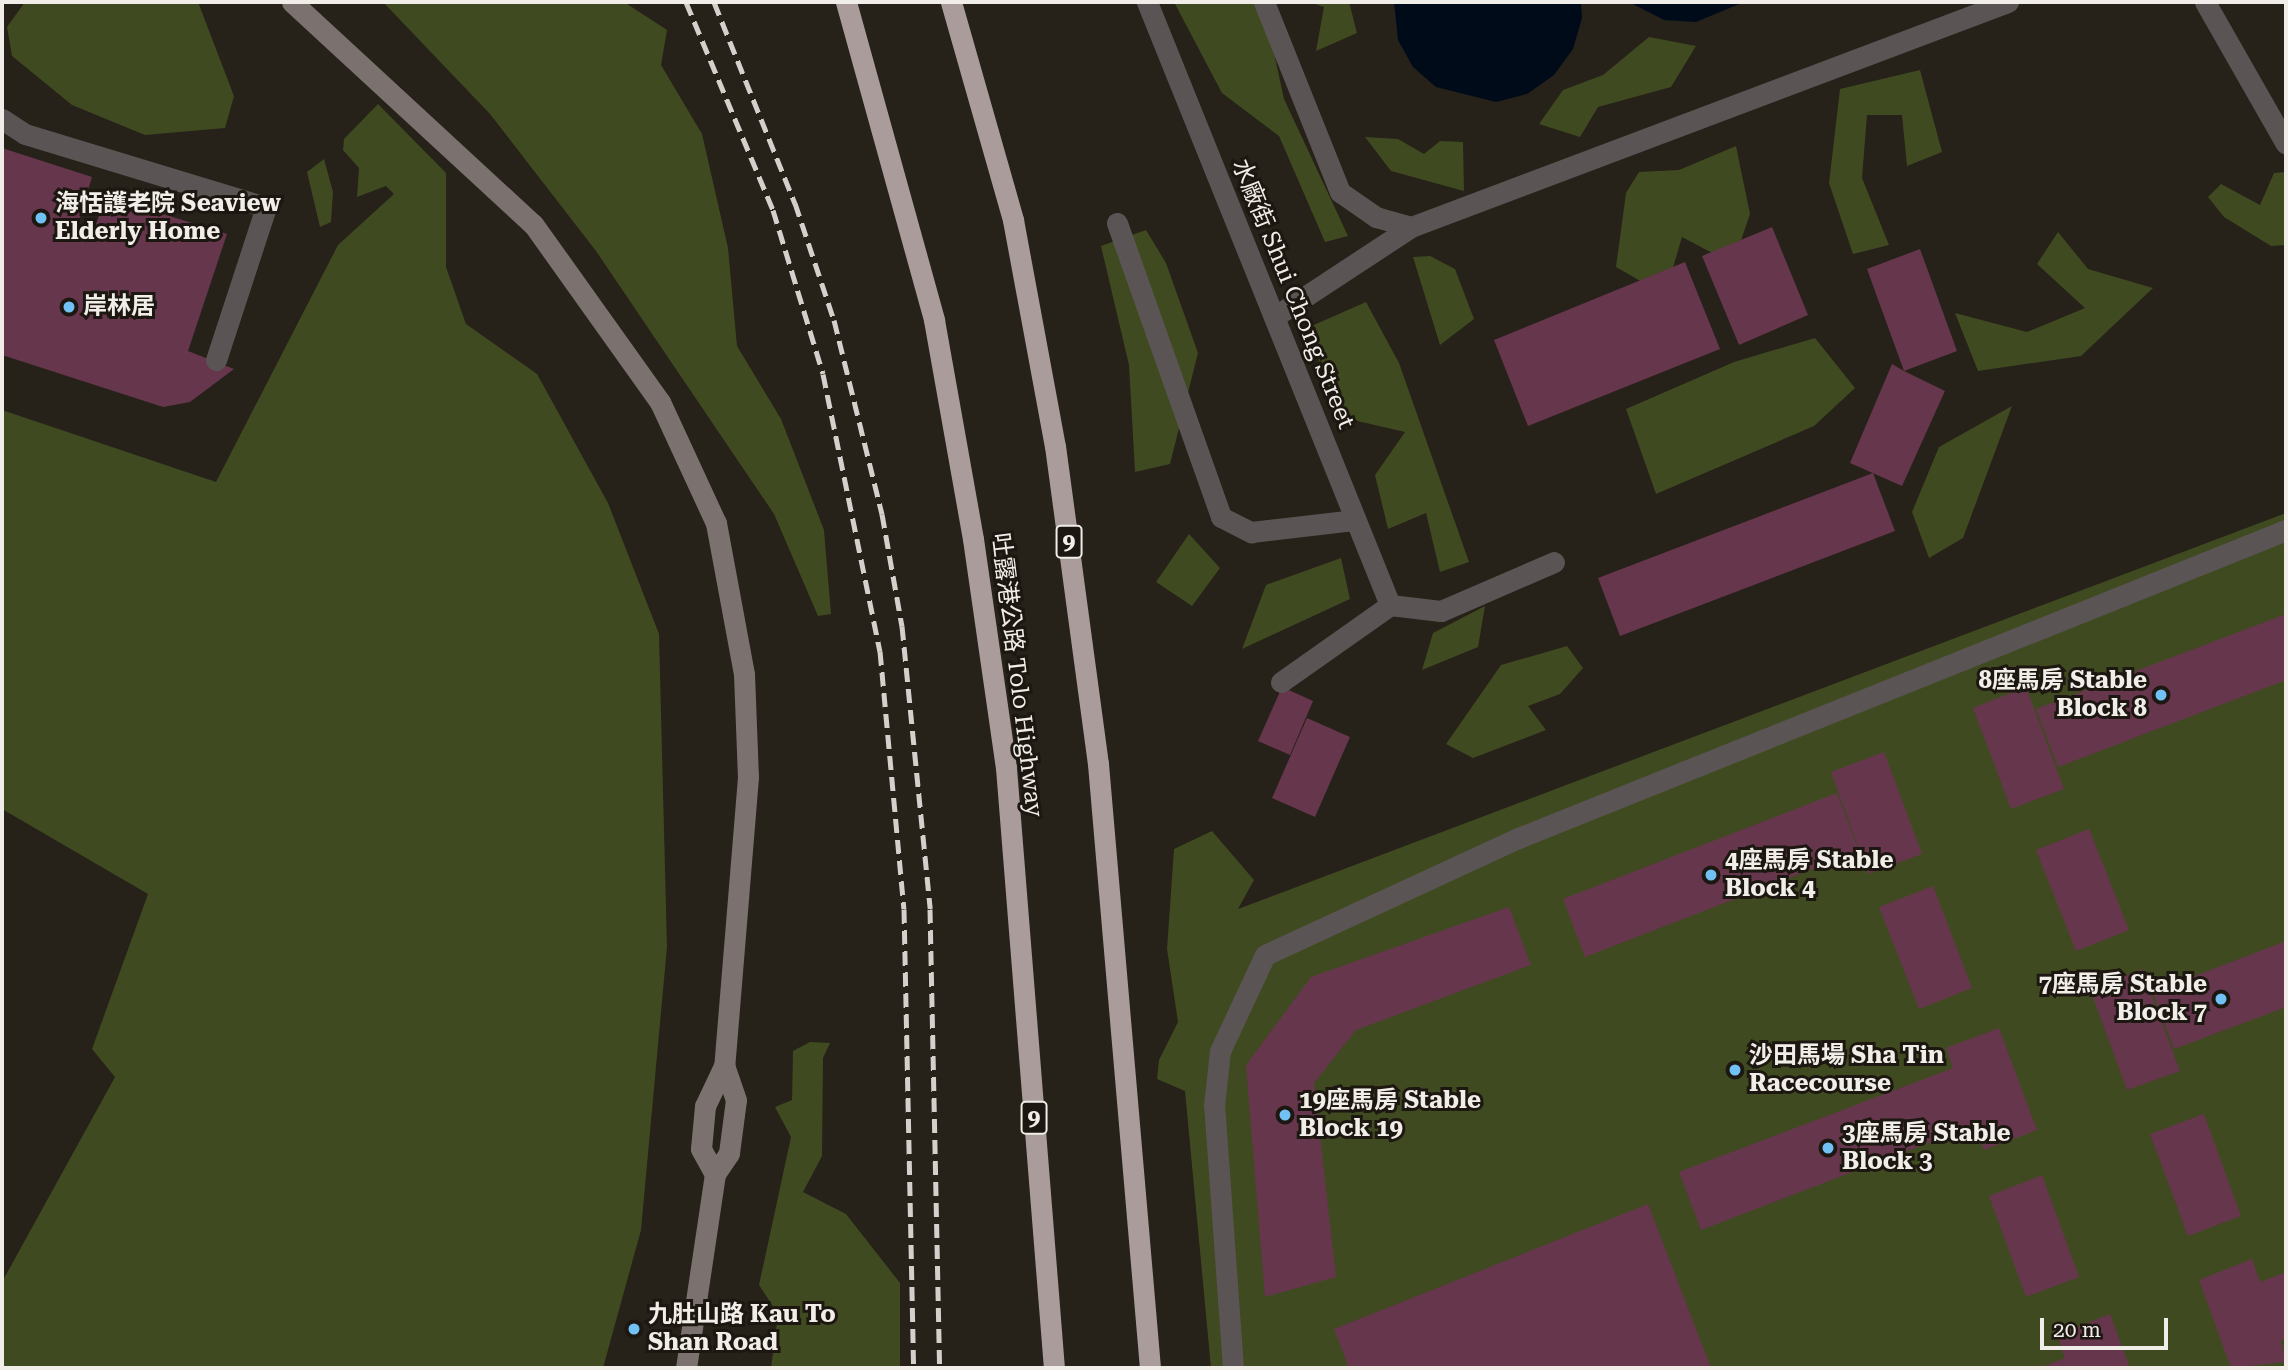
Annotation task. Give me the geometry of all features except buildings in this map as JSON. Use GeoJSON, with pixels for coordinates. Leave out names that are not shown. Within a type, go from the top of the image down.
{"type":"FeatureCollection","features":[{"type":"Feature","properties":{"kind":"highway","name":"吐露港公路 Tolo Highway"},"geometry":{"type":"LineString","coordinates":[[846,2],[929,296],[974,540],[1006,768],[1054,1368]]}},
{"type":"Feature","properties":{"kind":"highway","name":"9"},"geometry":{"type":"LineString","coordinates":[[951,2],[1013,220],[1055,446],[1098,764],[1150,1368]]}},
{"type":"Feature","properties":{"kind":"main road"},"geometry":{"type":"LineString","coordinates":[[292,2],[533,224],[660,402],[716,523],[744,674],[748,777],[724,1066],[705,1106],[701,1149],[715,1174]]}},
{"type":"Feature","properties":{"kind":"main road"},"geometry":{"type":"LineString","coordinates":[[686,1368],[715,1174],[729,1153],[736,1100],[724,1066]]}},
{"type":"Feature","properties":{"kind":"street","name":"水廠街 Shui Chong Street"},"geometry":{"type":"LineString","coordinates":[[1147,2],[1390,605]]}},
{"type":"Feature","properties":{"kind":"street"},"geometry":{"type":"LineString","coordinates":[[1264,2],[1340,192],[1376,217],[1411,227]]}},
{"type":"Feature","properties":{"kind":"street"},"geometry":{"type":"LineString","coordinates":[[1274,317],[1411,227],[2008,2]]}},
{"type":"Feature","properties":{"kind":"street"},"geometry":{"type":"LineString","coordinates":[[2205,2],[2286,144]]}},
{"type":"Feature","properties":{"kind":"street"},"geometry":{"type":"LineString","coordinates":[[2,119],[25,134],[266,207],[216,360]]}},
{"type":"Feature","properties":{"kind":"street"},"geometry":{"type":"LineString","coordinates":[[1117,223],[1222,517],[1251,533],[1355,520]]}},
{"type":"Feature","properties":{"kind":"street"},"geometry":{"type":"LineString","coordinates":[[1233,1368],[1214,1106],[1220,1051],[1265,955],[1516,839],[2286,530]]}},
{"type":"Feature","properties":{"kind":"street"},"geometry":{"type":"LineString","coordinates":[[1281,682],[1390,605],[1441,611],[1554,562]]}},
{"type":"Feature","properties":{"kind":"green space"},"geometry":{"type":"Polygon","coordinates":[[[25,2],[198,2],[234,96],[225,128],[145,135],[72,105],[12,56],[7,27],[25,2]]]}},
{"type":"Feature","properties":{"kind":"green space"},"geometry":{"type":"Polygon","coordinates":[[[383,2],[624,2],[667,30],[661,65],[702,134],[728,248],[737,346],[781,419],[824,530],[831,614],[818,616],[774,514],[596,251],[490,114],[383,2]]]}},
{"type":"Feature","properties":{"kind":"green space"},"geometry":{"type":"Polygon","coordinates":[[[1174,2],[1263,2],[1284,99],[1348,236],[1325,242],[1279,136],[1222,93],[1174,2]]]}},
{"type":"Feature","properties":{"kind":"green space"},"geometry":{"type":"Polygon","coordinates":[[[1309,2],[1349,2],[1357,33],[1316,51],[1324,7],[1309,2]]]}},
{"type":"Feature","properties":{"kind":"green space"},"geometry":{"type":"Polygon","coordinates":[[[1649,37],[1696,46],[1671,87],[1598,107],[1580,137],[1539,124],[1563,90],[1603,75],[1649,37]]]}},
{"type":"Feature","properties":{"kind":"green space"},"geometry":{"type":"Polygon","coordinates":[[[1920,70],[1942,152],[1907,166],[1902,115],[1867,115],[1862,178],[1889,245],[1853,254],[1829,183],[1840,89],[1920,70]]]}},
{"type":"Feature","properties":{"kind":"green space"},"geometry":{"type":"Polygon","coordinates":[[[378,104],[446,173],[446,267],[466,324],[537,374],[608,503],[659,634],[667,947],[641,1230],[603,1368],[2,1368],[2,1282],[115,1077],[92,1049],[148,894],[2,809],[2,410],[216,482],[338,245],[394,194],[386,186],[357,197],[359,168],[343,150],[344,139],[378,104]]]}},
{"type":"Feature","properties":{"kind":"green space"},"geometry":{"type":"Polygon","coordinates":[[[1365,137],[1398,139],[1424,154],[1440,141],[1463,142],[1464,191],[1391,171],[1365,137]]]}},
{"type":"Feature","properties":{"kind":"green space"},"geometry":{"type":"Polygon","coordinates":[[[1736,146],[1750,214],[1733,264],[1682,237],[1665,295],[1616,267],[1626,193],[1639,172],[1679,170],[1736,146]]]}},
{"type":"Feature","properties":{"kind":"green space"},"geometry":{"type":"Polygon","coordinates":[[[324,159],[333,192],[331,222],[320,227],[307,172],[324,159]]]}},
{"type":"Feature","properties":{"kind":"green space"},"geometry":{"type":"Polygon","coordinates":[[[2286,172],[2286,245],[2271,246],[2224,217],[2208,197],[2221,184],[2260,205],[2274,173],[2286,172]]]}},
{"type":"Feature","properties":{"kind":"green space"},"geometry":{"type":"Polygon","coordinates":[[[1146,230],[1166,263],[1198,353],[1170,464],[1135,472],[1129,365],[1101,246],[1146,230]]]}},
{"type":"Feature","properties":{"kind":"green space"},"geometry":{"type":"Polygon","coordinates":[[[2058,232],[2088,269],[2153,288],[2081,356],[1978,371],[1955,313],[2027,332],[2085,308],[2037,264],[2058,232]]]}},
{"type":"Feature","properties":{"kind":"green space"},"geometry":{"type":"Polygon","coordinates":[[[1430,256],[1455,269],[1474,319],[1440,345],[1413,257],[1430,256]]]}},
{"type":"Feature","properties":{"kind":"green space"},"geometry":{"type":"Polygon","coordinates":[[[1366,302],[1399,363],[1469,562],[1440,572],[1426,513],[1388,529],[1375,475],[1405,432],[1340,417],[1307,328],[1366,302]]]}},
{"type":"Feature","properties":{"kind":"green space"},"geometry":{"type":"Polygon","coordinates":[[[1815,338],[1855,388],[1814,426],[1656,494],[1626,409],[1734,362],[1815,338]]]}},
{"type":"Feature","properties":{"kind":"green space"},"geometry":{"type":"Polygon","coordinates":[[[2012,406],[1963,538],[1929,558],[1912,512],[1939,447],[2012,406]]]}},
{"type":"Feature","properties":{"kind":"green space","name":"沙田馬場 Sha Tin Racecourse"},"geometry":{"type":"Polygon","coordinates":[[[2286,513],[2286,1368],[1211,1368],[1185,1091],[1157,1079],[1159,1060],[1178,1022],[1167,949],[1174,849],[1212,831],[1254,880],[1238,909],[2286,513]]]}},
{"type":"Feature","properties":{"kind":"green space"},"geometry":{"type":"Polygon","coordinates":[[[1189,534],[1220,568],[1192,606],[1156,582],[1189,534]]]}},
{"type":"Feature","properties":{"kind":"green space"},"geometry":{"type":"Polygon","coordinates":[[[1341,558],[1350,599],[1242,649],[1266,585],[1341,558]]]}},
{"type":"Feature","properties":{"kind":"green space"},"geometry":{"type":"Polygon","coordinates":[[[1485,606],[1478,647],[1422,670],[1433,633],[1485,606]]]}},
{"type":"Feature","properties":{"kind":"green space"},"geometry":{"type":"Polygon","coordinates":[[[1567,646],[1583,668],[1560,694],[1528,706],[1546,730],[1473,758],[1446,744],[1501,665],[1567,646]]]}},
{"type":"Feature","properties":{"kind":"green space"},"geometry":{"type":"Polygon","coordinates":[[[810,1042],[830,1043],[823,1058],[822,1156],[803,1192],[846,1214],[900,1283],[900,1368],[771,1368],[778,1314],[759,1285],[791,1137],[775,1107],[792,1100],[793,1051],[810,1042]]]}},
{"type":"Feature","properties":{"kind":"water"},"geometry":{"type":"Polygon","coordinates":[[[1394,2],[1581,2],[1582,18],[1573,49],[1554,75],[1527,94],[1496,102],[1436,87],[1413,67],[1398,40],[1394,2]]]}},
{"type":"Feature","properties":{"kind":"water"},"geometry":{"type":"Polygon","coordinates":[[[1629,2],[1744,2],[1696,22],[1664,20],[1629,2]]]}},
{"type":"Feature","properties":{"kind":"railway"},"geometry":{"type":"LineString","coordinates":[[686,2],[773,210],[823,374],[880,651],[904,909],[914,1368]]}},
{"type":"Feature","properties":{"kind":"railway"},"geometry":{"type":"LineString","coordinates":[[714,2],[795,203],[834,320],[882,514],[902,626],[930,909],[940,1368]]}},
{"type":"Feature","properties":{"kind":"place","name":"海恬護老院 Seaview Elderly Home"},"geometry":{"type":"Point","coordinates":[41,218]}},
{"type":"Feature","properties":{"kind":"place","name":"岸林居"},"geometry":{"type":"Point","coordinates":[69,307]}},
{"type":"Feature","properties":{"kind":"place","name":"8座馬房 Stable Block 8"},"geometry":{"type":"Point","coordinates":[2161,695]}},
{"type":"Feature","properties":{"kind":"place","name":"4座馬房 Stable Block 4"},"geometry":{"type":"Point","coordinates":[1711,875]}},
{"type":"Feature","properties":{"kind":"place","name":"7座馬房 Stable Block 7"},"geometry":{"type":"Point","coordinates":[2221,999]}},
{"type":"Feature","properties":{"kind":"place","name":"沙田馬場 Sha Tin Racecourse"},"geometry":{"type":"Point","coordinates":[1735,1070]}},
{"type":"Feature","properties":{"kind":"place","name":"19座馬房 Stable Block 19"},"geometry":{"type":"Point","coordinates":[1285,1115]}},
{"type":"Feature","properties":{"kind":"place","name":"3座馬房 Stable Block 3"},"geometry":{"type":"Point","coordinates":[1828,1148]}},
{"type":"Feature","properties":{"kind":"place","name":"九肚山路 Kau To Shan Road"},"geometry":{"type":"Point","coordinates":[634,1329]}}]}
